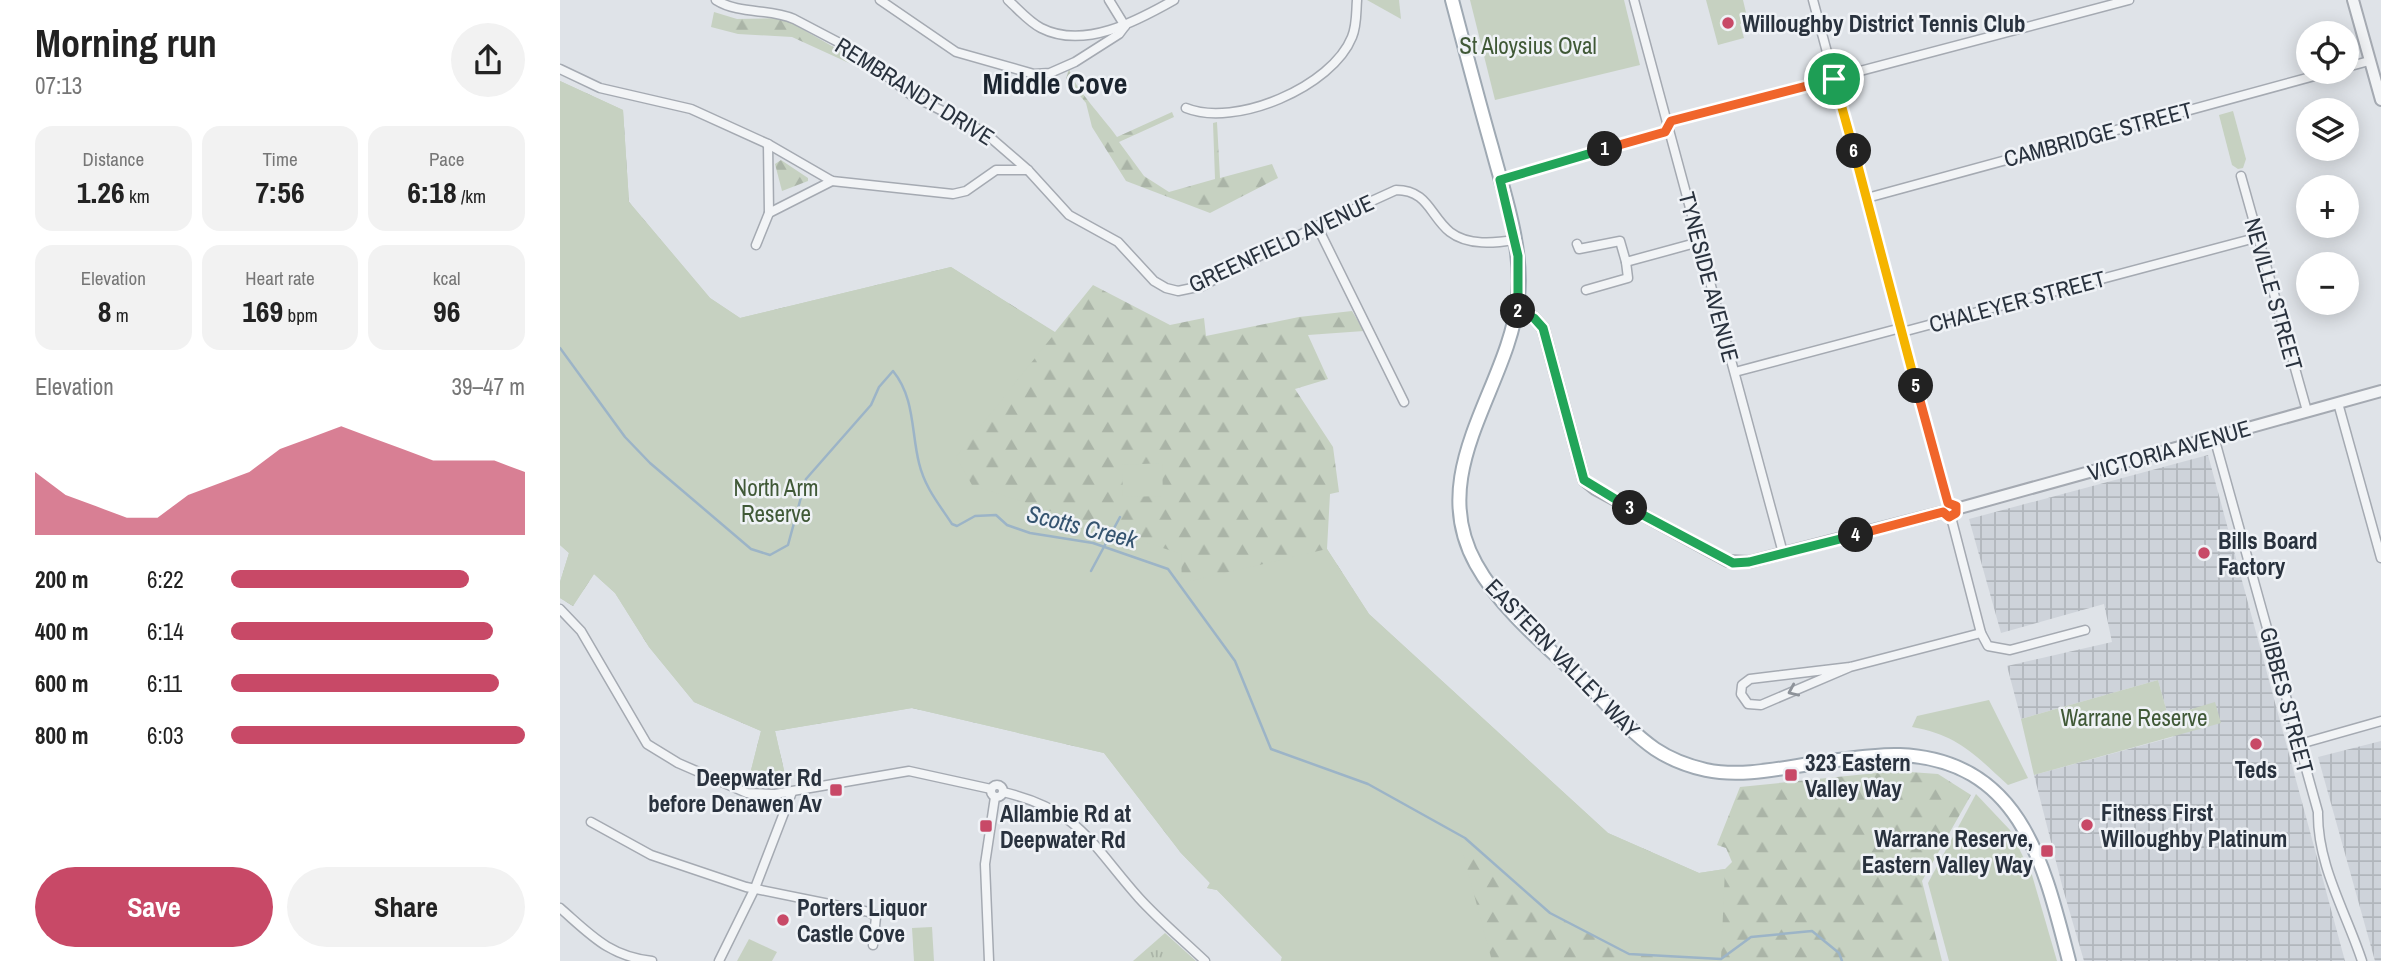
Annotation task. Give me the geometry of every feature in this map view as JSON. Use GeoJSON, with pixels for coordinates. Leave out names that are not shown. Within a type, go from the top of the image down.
{"type":"FeatureCollection","features":[{"type":"Feature","properties":{"kind":"main road","name":"EASTERN VALLEY WAY"},"geometry":{"type":"LineString","coordinates":[[1452,0],[1500,180],[1519,265],[1516,310],[1467,451],[1460,483],[1465,538],[1476,565],[1497,594],[1644,741],[1689,765],[1738,773],[1898,755],[1936,760],[1981,780],[2012,810],[2037,852],[2069,961]]}},
{"type":"Feature","properties":{"kind":"street","name":"REMBRANDT DRIVE"},"geometry":{"type":"LineString","coordinates":[[716,0],[736,9],[784,14],[855,51],[911,95],[984,132],[1028,170]]}},
{"type":"Feature","properties":{"kind":"street"},"geometry":{"type":"LineString","coordinates":[[880,0],[956,52],[1034,74],[1050,73],[1075,62],[1119,34],[1125,26]]}},
{"type":"Feature","properties":{"kind":"street"},"geometry":{"type":"LineString","coordinates":[[1008,0],[1039,27],[1061,34],[1125,26],[1174,0]]}},
{"type":"Feature","properties":{"kind":"street"},"geometry":{"type":"LineString","coordinates":[[1110,0],[1125,26]]}},
{"type":"Feature","properties":{"kind":"street"},"geometry":{"type":"LineString","coordinates":[[1186,108],[1211,114],[1235,112],[1260,106],[1298,89],[1329,68],[1345,49],[1355,25],[1357,0]]}},
{"type":"Feature","properties":{"kind":"street","name":"TYNESIDE AVENUE"},"geometry":{"type":"LineString","coordinates":[[1634,0],[1783,553]]}},
{"type":"Feature","properties":{"kind":"street"},"geometry":{"type":"LineString","coordinates":[[1813,0],[1981,633],[1988,646],[2010,650],[2085,630]]}},
{"type":"Feature","properties":{"kind":"street"},"geometry":{"type":"LineString","coordinates":[[1500,180],[1665,132],[1671,121],[2129,0]]}},
{"type":"Feature","properties":{"kind":"street"},"geometry":{"type":"LineString","coordinates":[[2353,0],[2380,95]]}},
{"type":"Feature","properties":{"kind":"street"},"geometry":{"type":"LineString","coordinates":[[2359,64],[2369,61]]}},
{"type":"Feature","properties":{"kind":"street"},"geometry":{"type":"LineString","coordinates":[[560,69],[600,88],[691,109],[768,144],[832,181],[953,194],[966,191],[996,170],[1028,170]]}},
{"type":"Feature","properties":{"kind":"street","name":"CAMBRIDGE STREET"},"geometry":{"type":"LineString","coordinates":[[1867,198],[2296,81]]}},
{"type":"Feature","properties":{"kind":"street"},"geometry":{"type":"LineString","coordinates":[[756,245],[769,213],[768,144]]}},
{"type":"Feature","properties":{"kind":"street","name":"GREENFIELD AVENUE"},"geometry":{"type":"LineString","coordinates":[[1028,170],[1069,215],[1107,234],[1154,281],[1178,291],[1202,286],[1388,192],[1405,190],[1428,202],[1445,226],[1457,237],[1487,243],[1515,240]]}},
{"type":"Feature","properties":{"kind":"street","name":"NEVILLE STREET"},"geometry":{"type":"LineString","coordinates":[[2241,176],[2307,411]]}},
{"type":"Feature","properties":{"kind":"street"},"geometry":{"type":"LineString","coordinates":[[769,213],[832,181]]}},
{"type":"Feature","properties":{"kind":"street"},"geometry":{"type":"LineString","coordinates":[[1317,226],[1404,402]]}},
{"type":"Feature","properties":{"kind":"street","name":"CHALEYER STREET"},"geometry":{"type":"LineString","coordinates":[[1734,372],[2259,237]]}},
{"type":"Feature","properties":{"kind":"street"},"geometry":{"type":"LineString","coordinates":[[1577,244],[1578,249],[1620,241],[1626,262],[1628,278],[1586,290]]}},
{"type":"Feature","properties":{"kind":"street"},"geometry":{"type":"LineString","coordinates":[[1626,262],[1699,242]]}},
{"type":"Feature","properties":{"kind":"street","name":"VICTORIA AVENUE"},"geometry":{"type":"LineString","coordinates":[[1516,310],[1534,318],[1543,328],[1579,466],[1589,484],[1728,561],[1744,563],[1949,510],[2381,391]]}},
{"type":"Feature","properties":{"kind":"street"},"geometry":{"type":"LineString","coordinates":[[2338,403],[2381,558]]}},
{"type":"Feature","properties":{"kind":"street","name":"GIBBES STREET"},"geometry":{"type":"LineString","coordinates":[[2214,437],[2318,812],[2318,834],[2337,901],[2350,925],[2362,961]]}},
{"type":"Feature","properties":{"kind":"street"},"geometry":{"type":"LineString","coordinates":[[560,610],[581,631],[641,737],[656,751],[747,793],[765,795],[792,792],[909,771],[1052,807],[1098,845],[1138,897],[1205,961]]}},
{"type":"Feature","properties":{"kind":"street"},"geometry":{"type":"LineString","coordinates":[[1850,667],[1761,705],[1748,704],[1741,695],[1742,685],[1750,679],[1850,667],[1981,633]]}},
{"type":"Feature","properties":{"kind":"street"},"geometry":{"type":"LineString","coordinates":[[2300,744],[2381,722]]}},
{"type":"Feature","properties":{"kind":"street"},"geometry":{"type":"LineString","coordinates":[[719,961],[755,888],[792,792]]}},
{"type":"Feature","properties":{"kind":"street"},"geometry":{"type":"LineString","coordinates":[[989,961],[985,864],[996,793]]}},
{"type":"Feature","properties":{"kind":"street"},"geometry":{"type":"LineString","coordinates":[[591,822],[651,855],[755,888],[869,912],[876,917],[877,925],[873,945]]}},
{"type":"Feature","properties":{"kind":"street"},"geometry":{"type":"LineString","coordinates":[[560,908],[606,948],[624,956],[652,961]]}},
{"type":"Feature","properties":{"kind":"shaded area"},"geometry":{"type":"Polygon","coordinates":[[[2208,455],[2345,961],[2084,961],[2063,889],[2034,775],[2173,737],[2168,716],[2158,680],[2021,719],[2007,666],[2112,642],[2104,604],[2001,633],[1969,519],[2208,455]]]}},
{"type":"Feature","properties":{"kind":"shaded area"},"geometry":{"type":"Polygon","coordinates":[[[2381,741],[2381,961],[2375,961],[2318,757],[2381,741]]]}},
{"type":"Feature","properties":{"kind":"green space"},"geometry":{"type":"Polygon","coordinates":[[[1367,0],[1399,0],[1401,19],[1367,0]]]}},
{"type":"Feature","properties":{"kind":"green space","name":"St Aloysius Oval"},"geometry":{"type":"Polygon","coordinates":[[[1470,0],[1624,0],[1640,65],[1495,100],[1470,0]]]}},
{"type":"Feature","properties":{"kind":"green space","name":"Willoughby District Tennis Club"},"geometry":{"type":"Polygon","coordinates":[[[1706,0],[1743,0],[1748,21],[1740,24],[1744,38],[1718,45],[1706,0]]]}},
{"type":"Feature","properties":{"kind":"green space"},"geometry":{"type":"Polygon","coordinates":[[[714,12],[737,19],[783,18],[844,53],[873,74],[792,37],[738,34],[711,27],[714,12]]]}},
{"type":"Feature","properties":{"kind":"green space"},"geometry":{"type":"Polygon","coordinates":[[[1069,68],[1083,93],[1117,137],[1172,112],[1174,117],[1119,142],[1144,176],[1169,192],[1215,179],[1213,123],[1217,122],[1220,178],[1272,164],[1278,178],[1210,213],[1126,181],[1092,127],[1086,103],[1066,79],[1069,68]]]}},
{"type":"Feature","properties":{"kind":"green space","name":"North Arm Reserve"},"geometry":{"type":"Polygon","coordinates":[[[560,81],[623,110],[629,202],[710,298],[740,318],[951,267],[1055,332],[1093,285],[1170,325],[1204,318],[1206,336],[1299,317],[1352,311],[1364,331],[1308,335],[1328,379],[1295,389],[1333,447],[1339,492],[1330,494],[1327,549],[1369,614],[1608,833],[1699,873],[1725,869],[1732,862],[1726,848],[1717,845],[1740,787],[1896,771],[1938,774],[1971,795],[1922,881],[1942,961],[1281,961],[1282,957],[1217,890],[1207,888],[1210,883],[1181,853],[1104,753],[912,708],[775,731],[786,779],[748,782],[761,731],[694,702],[649,647],[615,593],[594,574],[573,606],[560,598],[560,582],[569,553],[560,545],[560,81]]]}},
{"type":"Feature","properties":{"kind":"green space","name":"North Arm Reserve"},"geometry":{"type":"Polygon","coordinates":[[[560,81],[623,110],[629,202],[710,298],[740,318],[951,267],[1055,333],[956,457],[972,485],[1181,554],[1182,583],[1327,549],[1369,614],[1608,833],[1699,873],[1725,869],[1721,959],[1629,954],[1550,913],[1458,835],[1492,961],[1281,961],[1282,957],[1217,890],[1207,888],[1210,883],[1181,853],[1104,753],[912,708],[775,731],[786,779],[748,782],[761,731],[694,702],[649,647],[615,593],[594,574],[573,606],[560,598],[560,582],[569,553],[560,545],[560,81]]]}},
{"type":"Feature","properties":{"kind":"green space"},"geometry":{"type":"Polygon","coordinates":[[[2233,111],[2246,159],[2243,168],[2238,169],[2232,165],[2219,115],[2233,111]]]}},
{"type":"Feature","properties":{"kind":"green space"},"geometry":{"type":"Polygon","coordinates":[[[781,160],[808,178],[808,181],[782,191],[775,164],[781,160]]]}},
{"type":"Feature","properties":{"kind":"green space"},"geometry":{"type":"Polygon","coordinates":[[[1162,463],[1163,496],[1123,497],[1122,465],[1162,463]]]}},
{"type":"Feature","properties":{"kind":"green space","name":"Warrane Reserve"},"geometry":{"type":"Polygon","coordinates":[[[2158,680],[2168,716],[2215,702],[2221,723],[2034,775],[2021,719],[2158,680]]]}},
{"type":"Feature","properties":{"kind":"green space"},"geometry":{"type":"Polygon","coordinates":[[[1989,700],[2028,778],[2008,785],[1954,741],[1912,727],[1917,716],[1989,700]]]}},
{"type":"Feature","properties":{"kind":"green space"},"geometry":{"type":"Polygon","coordinates":[[[1976,794],[2010,830],[2032,875],[2057,961],[1949,961],[1928,883],[1976,794]]]}},
{"type":"Feature","properties":{"kind":"green space"},"geometry":{"type":"Polygon","coordinates":[[[932,927],[934,961],[914,961],[912,928],[932,927]]]}},
{"type":"Feature","properties":{"kind":"green space"},"geometry":{"type":"Polygon","coordinates":[[[1165,933],[1196,961],[1133,961],[1165,933]]]}},
{"type":"Feature","properties":{"kind":"green space"},"geometry":{"type":"Polygon","coordinates":[[[749,939],[777,952],[772,961],[737,961],[749,939]]]}},
{"type":"Feature","properties":{"kind":"waterway","name":"Scotts Creek"},"geometry":{"type":"LineString","coordinates":[[560,348],[625,437],[650,463],[751,549],[770,555],[788,545],[806,479],[871,405],[879,387],[893,371],[909,404],[916,451],[925,480],[952,524],[957,526],[975,516],[996,515],[1007,525],[1030,533],[1093,543],[1168,569],[1235,661],[1271,749],[1368,784],[1465,838],[1550,913],[1629,954],[1721,959],[1751,937],[1812,931],[1839,953],[1842,961]]}},
{"type":"Feature","properties":{"kind":"waterway","name":"Scotts Creek"},"geometry":{"type":"LineString","coordinates":[[1091,571],[1120,517]]}},
{"type":"Feature","properties":{"kind":"place","name":"Willoughby District Tennis Club"},"geometry":{"type":"Point","coordinates":[1728,23]}},
{"type":"Feature","properties":{"kind":"place","name":"Bills Board Factory"},"geometry":{"type":"Point","coordinates":[2204,553]}},
{"type":"Feature","properties":{"kind":"place","name":"Teds"},"geometry":{"type":"Point","coordinates":[2256,744]}},
{"type":"Feature","properties":{"kind":"place","name":"323 Eastern Valley Way"},"geometry":{"type":"Point","coordinates":[1791,775]}},
{"type":"Feature","properties":{"kind":"place","name":"Deepwater Rd before Denawen Av"},"geometry":{"type":"Point","coordinates":[836,790]}},
{"type":"Feature","properties":{"kind":"place","name":"Fitness First Willoughby Platinum"},"geometry":{"type":"Point","coordinates":[2087,825]}},
{"type":"Feature","properties":{"kind":"place","name":"Allambie Rd at Deepwater Rd"},"geometry":{"type":"Point","coordinates":[986,826]}},
{"type":"Feature","properties":{"kind":"place","name":"Warrane Reserve, Eastern Valley Way"},"geometry":{"type":"Point","coordinates":[2047,851]}},
{"type":"Feature","properties":{"kind":"place","name":"Porters Liquor Castle Cove"},"geometry":{"type":"Point","coordinates":[783,920]}},
{"type":"Feature","properties":{"kind":"district","name":"Middle Cove"},"geometry":{"type":"Point","coordinates":[1055,83]}},
{"type":"Feature","properties":{"kind":"route"},"geometry":{"type":"LineString","coordinates":[[1834,79],[1948,503],[1956,506],[1956,511],[1951,517],[1943,512],[1749,562],[1733,563],[1595,489],[1584,480],[1543,328],[1534,318],[1516,310],[1518,256],[1500,180],[1665,132],[1671,121],[1834,79]]}}]}
